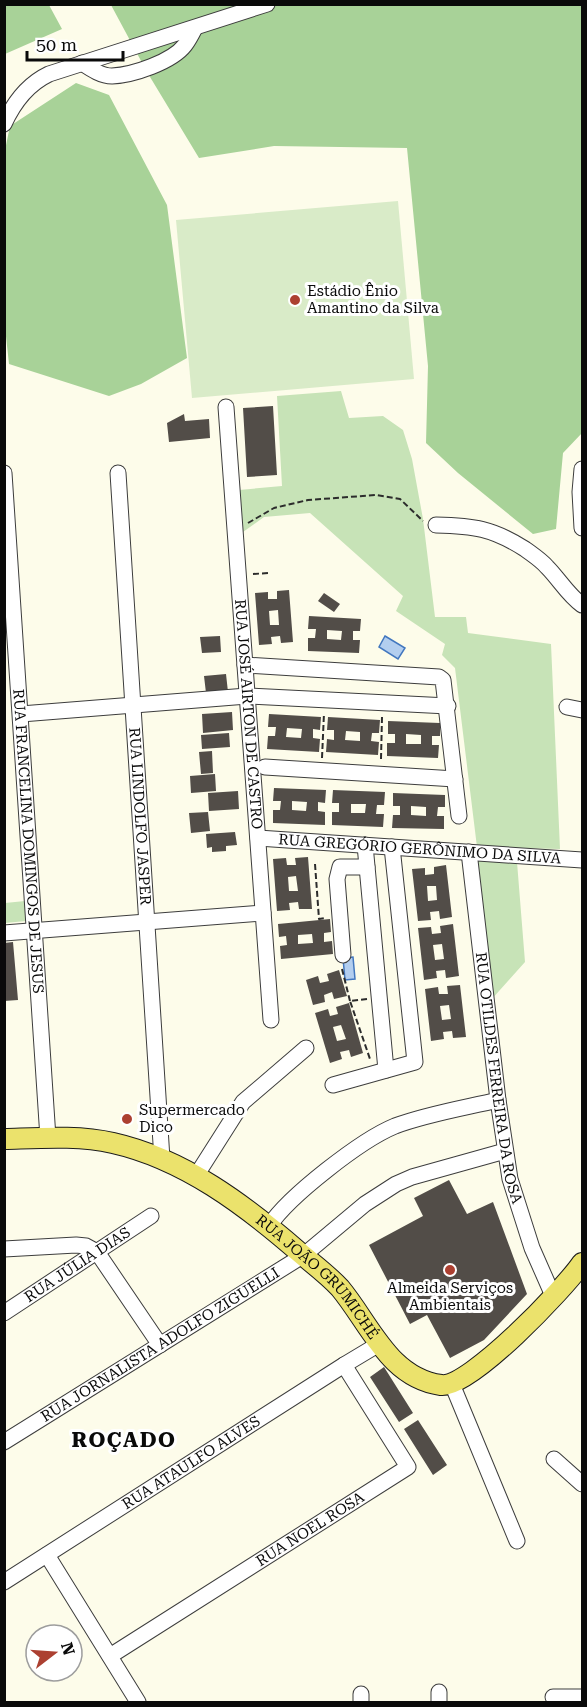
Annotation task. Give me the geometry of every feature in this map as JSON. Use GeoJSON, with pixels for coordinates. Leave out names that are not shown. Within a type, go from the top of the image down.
{"type":"FeatureCollection","features":[{"type":"Feature","properties":{"kind":"main road","name":"RUA JOÃO GRUMICHÉ"},"geometry":{"type":"LineString","coordinates":[[4,1139],[98,1140],[149,1153],[196,1176],[269,1226],[322,1269],[341,1289],[392,1360],[411,1376],[443,1386],[452,1384]]}},
{"type":"Feature","properties":{"kind":"main road"},"geometry":{"type":"LineString","coordinates":[[452,1384],[492,1355],[555,1298],[582,1263]]}},
{"type":"Feature","properties":{"kind":"street"},"geometry":{"type":"LineString","coordinates":[[4,124],[15,103],[33,83],[49,74],[267,4]]}},
{"type":"Feature","properties":{"kind":"street"},"geometry":{"type":"LineString","coordinates":[[82,63],[95,72],[111,76],[142,69],[168,60],[185,46],[195,28]]}},
{"type":"Feature","properties":{"kind":"street"},"geometry":{"type":"LineString","coordinates":[[131,49],[142,69]]}},
{"type":"Feature","properties":{"kind":"street","name":"RUA JOSÉ AIRTON DE CASTRO"},"geometry":{"type":"LineString","coordinates":[[226,407],[271,1020]]}},
{"type":"Feature","properties":{"kind":"street"},"geometry":{"type":"LineString","coordinates":[[582,469],[580,492],[582,528]]}},
{"type":"Feature","properties":{"kind":"street","name":"RUA FRANCELINA DOMINGOS DE JESUS"},"geometry":{"type":"LineString","coordinates":[[4,473],[48,1138]]}},
{"type":"Feature","properties":{"kind":"street","name":"RUA LINDOLFO JASPER"},"geometry":{"type":"LineString","coordinates":[[118,473],[162,1160]]}},
{"type":"Feature","properties":{"kind":"street"},"geometry":{"type":"LineString","coordinates":[[436,525],[471,526],[493,531],[544,562],[568,592],[582,605]]}},
{"type":"Feature","properties":{"kind":"street"},"geometry":{"type":"LineString","coordinates":[[245,665],[439,677],[443,680],[448,706],[459,816]]}},
{"type":"Feature","properties":{"kind":"street"},"geometry":{"type":"LineString","coordinates":[[21,714],[247,696],[448,706]]}},
{"type":"Feature","properties":{"kind":"street"},"geometry":{"type":"LineString","coordinates":[[567,707],[582,710]]}},
{"type":"Feature","properties":{"kind":"street"},"geometry":{"type":"LineString","coordinates":[[265,767],[455,779]]}},
{"type":"Feature","properties":{"kind":"street","name":"RUA GREGÓRIO GERÔNIMO DA SILVA"},"geometry":{"type":"LineString","coordinates":[[258,838],[582,860]]}},
{"type":"Feature","properties":{"kind":"street"},"geometry":{"type":"LineString","coordinates":[[365,845],[386,1070]]}},
{"type":"Feature","properties":{"kind":"street"},"geometry":{"type":"LineString","coordinates":[[333,1085],[415,1062],[392,847]]}},
{"type":"Feature","properties":{"kind":"street","name":"RUA OTILDES FERREIRA DA ROSA"},"geometry":{"type":"LineString","coordinates":[[469,852],[505,1151],[518,1206],[532,1248],[555,1298]]}},
{"type":"Feature","properties":{"kind":"street"},"geometry":{"type":"LineString","coordinates":[[343,955],[337,879],[340,867],[367,867]]}},
{"type":"Feature","properties":{"kind":"street"},"geometry":{"type":"LineString","coordinates":[[4,933],[263,914]]}},
{"type":"Feature","properties":{"kind":"street"},"geometry":{"type":"LineString","coordinates":[[196,1176],[243,1102],[306,1048]]}},
{"type":"Feature","properties":{"kind":"street"},"geometry":{"type":"LineString","coordinates":[[269,1226],[278,1213],[305,1189],[382,1132],[412,1121],[498,1100]]}},
{"type":"Feature","properties":{"kind":"street","name":"RUA JORNALISTA ADOLFO ZIGUELLI"},"geometry":{"type":"LineString","coordinates":[[4,1442],[303,1255],[364,1204],[396,1184],[412,1177],[505,1151]]}},
{"type":"Feature","properties":{"kind":"street","name":"RUA JÚLIA DIAS"},"geometry":{"type":"LineString","coordinates":[[4,1313],[151,1216]]}},
{"type":"Feature","properties":{"kind":"street"},"geometry":{"type":"LineString","coordinates":[[4,1249],[76,1245],[86,1246],[97,1252],[160,1345]]}},
{"type":"Feature","properties":{"kind":"street","name":"RUA ATAULFO ALVES"},"geometry":{"type":"LineString","coordinates":[[4,1582],[379,1344]]}},
{"type":"Feature","properties":{"kind":"street","name":"RUA NOEL ROSA"},"geometry":{"type":"LineString","coordinates":[[110,1656],[408,1467],[344,1365]]}},
{"type":"Feature","properties":{"kind":"street"},"geometry":{"type":"LineString","coordinates":[[452,1384],[517,1540]]}},
{"type":"Feature","properties":{"kind":"street"},"geometry":{"type":"LineString","coordinates":[[554,1459],[582,1484]]}},
{"type":"Feature","properties":{"kind":"street"},"geometry":{"type":"LineString","coordinates":[[47,1555],[110,1656],[133,1700]]}},
{"type":"Feature","properties":{"kind":"street"},"geometry":{"type":"LineString","coordinates":[[553,1697],[582,1696]]}},
{"type":"Feature","properties":{"kind":"path"},"geometry":{"type":"LineString","coordinates":[[235,530],[274,508],[308,500],[376,495],[400,499],[423,522],[436,525]]}},
{"type":"Feature","properties":{"kind":"path"},"geometry":{"type":"LineString","coordinates":[[239,577],[269,573]]}},
{"type":"Feature","properties":{"kind":"path"},"geometry":{"type":"LineString","coordinates":[[322,770],[325,700]]}},
{"type":"Feature","properties":{"kind":"path"},"geometry":{"type":"LineString","coordinates":[[380,774],[382,703]]}},
{"type":"Feature","properties":{"kind":"green space"},"geometry":{"type":"Polygon","coordinates":[[[5,4],[49,5],[62,29],[5,54],[5,4]]]}},
{"type":"Feature","properties":{"kind":"green space"},"geometry":{"type":"Polygon","coordinates":[[[111,5],[582,5],[582,433],[563,453],[556,529],[533,534],[458,473],[426,443],[428,366],[407,148],[274,146],[199,158],[147,72],[111,5]]]}},
{"type":"Feature","properties":{"kind":"green space"},"geometry":{"type":"Polygon","coordinates":[[[76,83],[109,95],[167,205],[187,358],[141,384],[109,396],[9,364],[4,318],[5,150],[10,126],[76,83]]]}},
{"type":"Feature","properties":{"kind":"green space","name":"Estádio Ênio Amantino da Silva"},"geometry":{"type":"Polygon","coordinates":[[[398,201],[414,379],[192,398],[176,220],[398,201]]]}},
{"type":"Feature","properties":{"kind":"green space"},"geometry":{"type":"Polygon","coordinates":[[[341,391],[349,418],[383,416],[403,430],[412,459],[423,519],[435,617],[466,617],[468,633],[551,644],[560,849],[477,847],[455,668],[442,655],[445,644],[396,611],[403,596],[310,513],[264,517],[243,532],[239,490],[282,486],[277,396],[341,391]]]}},
{"type":"Feature","properties":{"kind":"green space"},"geometry":{"type":"Polygon","coordinates":[[[474,858],[517,862],[525,962],[491,1000],[474,858]]]}},
{"type":"Feature","properties":{"kind":"green space"},"geometry":{"type":"Polygon","coordinates":[[[25,901],[26,921],[5,923],[5,903],[25,901]]]}},
{"type":"Feature","properties":{"kind":"water"},"geometry":{"type":"Polygon","coordinates":[[[385,636],[405,648],[398,659],[379,647],[385,636]]]}},
{"type":"Feature","properties":{"kind":"water"},"geometry":{"type":"Polygon","coordinates":[[[353,957],[355,979],[345,980],[343,958],[353,957]]]}},
{"type":"Feature","properties":{"kind":"building"},"geometry":{"type":"Polygon","coordinates":[[[273,406],[277,475],[247,477],[243,408],[273,406]]]}},
{"type":"Feature","properties":{"kind":"building"},"geometry":{"type":"Polygon","coordinates":[[[184,414],[185,421],[209,419],[210,438],[169,442],[167,423],[184,414]]]}},
{"type":"Feature","properties":{"kind":"building"},"geometry":{"type":"Polygon","coordinates":[[[289,590],[293,642],[281,643],[280,636],[271,637],[272,644],[259,645],[255,593],[268,592],[268,599],[277,599],[277,591],[289,590]],[[278,610],[269,611],[270,625],[279,625],[278,610]]]}},
{"type":"Feature","properties":{"kind":"building"},"geometry":{"type":"Polygon","coordinates":[[[324,593],[340,604],[334,612],[318,601],[324,593]]]}},
{"type":"Feature","properties":{"kind":"building"},"geometry":{"type":"Polygon","coordinates":[[[309,616],[361,619],[360,631],[353,631],[353,640],[360,640],[359,653],[308,651],[308,638],[315,638],[316,629],[308,629],[309,616]],[[327,630],[327,639],[341,640],[342,631],[327,630]]]}},
{"type":"Feature","properties":{"kind":"building"},"geometry":{"type":"Polygon","coordinates":[[[220,636],[221,652],[202,653],[200,637],[220,636]]]}},
{"type":"Feature","properties":{"kind":"building"},"geometry":{"type":"Polygon","coordinates":[[[226,674],[228,692],[206,693],[204,676],[226,674]]]}},
{"type":"Feature","properties":{"kind":"building"},"geometry":{"type":"Polygon","coordinates":[[[232,712],[233,730],[203,733],[202,714],[232,712]]]}},
{"type":"Feature","properties":{"kind":"building"},"geometry":{"type":"Polygon","coordinates":[[[269,714],[321,717],[320,730],[313,729],[313,738],[320,739],[319,752],[267,749],[268,736],[275,736],[276,727],[268,727],[269,714]],[[287,728],[286,737],[301,738],[302,729],[287,728]]]}},
{"type":"Feature","properties":{"kind":"building"},"geometry":{"type":"Polygon","coordinates":[[[328,717],[380,720],[379,733],[372,733],[371,741],[379,742],[378,755],[326,752],[327,739],[334,740],[334,730],[327,730],[328,717]],[[346,731],[345,740],[360,741],[360,732],[346,731]]]}},
{"type":"Feature","properties":{"kind":"building"},"geometry":{"type":"Polygon","coordinates":[[[388,721],[440,723],[440,736],[432,736],[432,745],[439,745],[438,758],[387,756],[387,743],[395,743],[395,734],[388,734],[388,721]],[[406,734],[406,744],[421,744],[421,735],[406,734]]]}},
{"type":"Feature","properties":{"kind":"building"},"geometry":{"type":"Polygon","coordinates":[[[229,733],[230,747],[202,749],[201,735],[229,733]]]}},
{"type":"Feature","properties":{"kind":"building"},"geometry":{"type":"Polygon","coordinates":[[[212,751],[213,773],[201,774],[199,752],[212,751]]]}},
{"type":"Feature","properties":{"kind":"building"},"geometry":{"type":"Polygon","coordinates":[[[215,774],[216,791],[191,793],[190,776],[215,774]]]}},
{"type":"Feature","properties":{"kind":"building"},"geometry":{"type":"Polygon","coordinates":[[[274,788],[326,790],[325,803],[318,802],[318,811],[325,812],[325,825],[273,823],[273,810],[280,810],[281,801],[273,801],[274,788]],[[292,801],[292,810],[306,811],[307,802],[292,801]]]}},
{"type":"Feature","properties":{"kind":"building"},"geometry":{"type":"Polygon","coordinates":[[[333,790],[385,792],[384,805],[377,805],[376,814],[384,814],[383,827],[332,825],[332,812],[339,812],[339,803],[332,803],[333,790]],[[351,804],[351,813],[365,813],[366,804],[351,804]]]}},
{"type":"Feature","properties":{"kind":"building"},"geometry":{"type":"Polygon","coordinates":[[[238,791],[239,809],[209,811],[208,793],[238,791]]]}},
{"type":"Feature","properties":{"kind":"building"},"geometry":{"type":"Polygon","coordinates":[[[393,793],[445,795],[445,807],[438,807],[437,816],[444,816],[444,829],[392,828],[393,815],[400,815],[400,806],[393,806],[393,793]],[[411,806],[411,815],[426,816],[426,807],[411,806]]]}},
{"type":"Feature","properties":{"kind":"building"},"geometry":{"type":"Polygon","coordinates":[[[208,812],[210,831],[191,833],[189,813],[208,812]]]}},
{"type":"Feature","properties":{"kind":"building"},"geometry":{"type":"Polygon","coordinates":[[[235,832],[237,845],[226,846],[226,851],[212,852],[212,847],[207,848],[206,834],[235,832]]]}},
{"type":"Feature","properties":{"kind":"building"},"geometry":{"type":"Polygon","coordinates":[[[308,857],[312,909],[299,909],[298,902],[289,903],[290,910],[277,911],[273,859],[286,858],[287,865],[296,865],[295,858],[308,857]],[[296,876],[288,877],[289,891],[298,891],[296,876]]]}},
{"type":"Feature","properties":{"kind":"building"},"geometry":{"type":"Polygon","coordinates":[[[446,865],[452,917],[440,919],[439,911],[430,912],[431,920],[418,921],[412,869],[425,868],[425,875],[434,874],[434,867],[446,865]],[[427,886],[428,901],[437,900],[436,886],[427,886]]]}},
{"type":"Feature","properties":{"kind":"building"},"geometry":{"type":"Polygon","coordinates":[[[330,919],[331,932],[324,933],[324,942],[332,941],[333,954],[281,959],[280,946],[287,945],[286,936],[279,937],[278,924],[330,919]],[[312,934],[298,935],[298,944],[313,943],[312,934]]]}},
{"type":"Feature","properties":{"kind":"building"},"geometry":{"type":"Polygon","coordinates":[[[453,924],[459,976],[446,978],[445,970],[436,971],[437,978],[424,980],[418,928],[431,927],[432,934],[441,933],[440,926],[453,924]],[[442,944],[433,945],[435,960],[444,959],[442,944]]]}},
{"type":"Feature","properties":{"kind":"building"},"geometry":{"type":"Polygon","coordinates":[[[13,942],[18,1000],[4,1001],[4,943],[13,942]]]}},
{"type":"Feature","properties":{"kind":"building"},"geometry":{"type":"Polygon","coordinates":[[[339,970],[347,996],[334,999],[332,992],[324,995],[325,1002],[313,1005],[306,980],[318,976],[320,983],[329,981],[327,974],[339,970]]]}},
{"type":"Feature","properties":{"kind":"building"},"geometry":{"type":"Polygon","coordinates":[[[460,985],[466,1037],[453,1038],[452,1031],[443,1032],[444,1039],[431,1041],[425,989],[438,987],[439,994],[448,994],[447,986],[460,985]],[[449,1005],[440,1006],[442,1020],[451,1019],[449,1005]]]}},
{"type":"Feature","properties":{"kind":"building"},"geometry":{"type":"Polygon","coordinates":[[[349,1003],[363,1053],[351,1057],[349,1050],[340,1052],[342,1059],[330,1063],[315,1013],[328,1009],[330,1016],[338,1014],[336,1007],[349,1003]],[[341,1025],[333,1027],[337,1041],[346,1039],[341,1025]]]}},
{"type":"Feature","properties":{"kind":"building","name":"Almeida Serviços Ambientais"},"geometry":{"type":"Polygon","coordinates":[[[449,1180],[467,1214],[493,1202],[527,1294],[484,1340],[450,1358],[427,1315],[410,1324],[369,1245],[423,1216],[414,1198],[449,1180]]]}},
{"type":"Feature","properties":{"kind":"building"},"geometry":{"type":"Polygon","coordinates":[[[384,1367],[413,1413],[399,1422],[370,1377],[384,1367]]]}},
{"type":"Feature","properties":{"kind":"building"},"geometry":{"type":"Polygon","coordinates":[[[418,1420],[447,1465],[433,1475],[404,1429],[418,1420]]]}},
{"type":"Feature","properties":{"kind":"place","name":"Estádio Ênio Amantino da Silva"},"geometry":{"type":"Point","coordinates":[295,300]}},
{"type":"Feature","properties":{"kind":"place","name":"Supermercado Dico"},"geometry":{"type":"Point","coordinates":[127,1119]}},
{"type":"Feature","properties":{"kind":"place","name":"Almeida Serviços Ambientais"},"geometry":{"type":"Point","coordinates":[450,1270]}},
{"type":"Feature","properties":{"kind":"district","name":"ROÇADO"},"geometry":{"type":"Point","coordinates":[124,1440]}}]}
